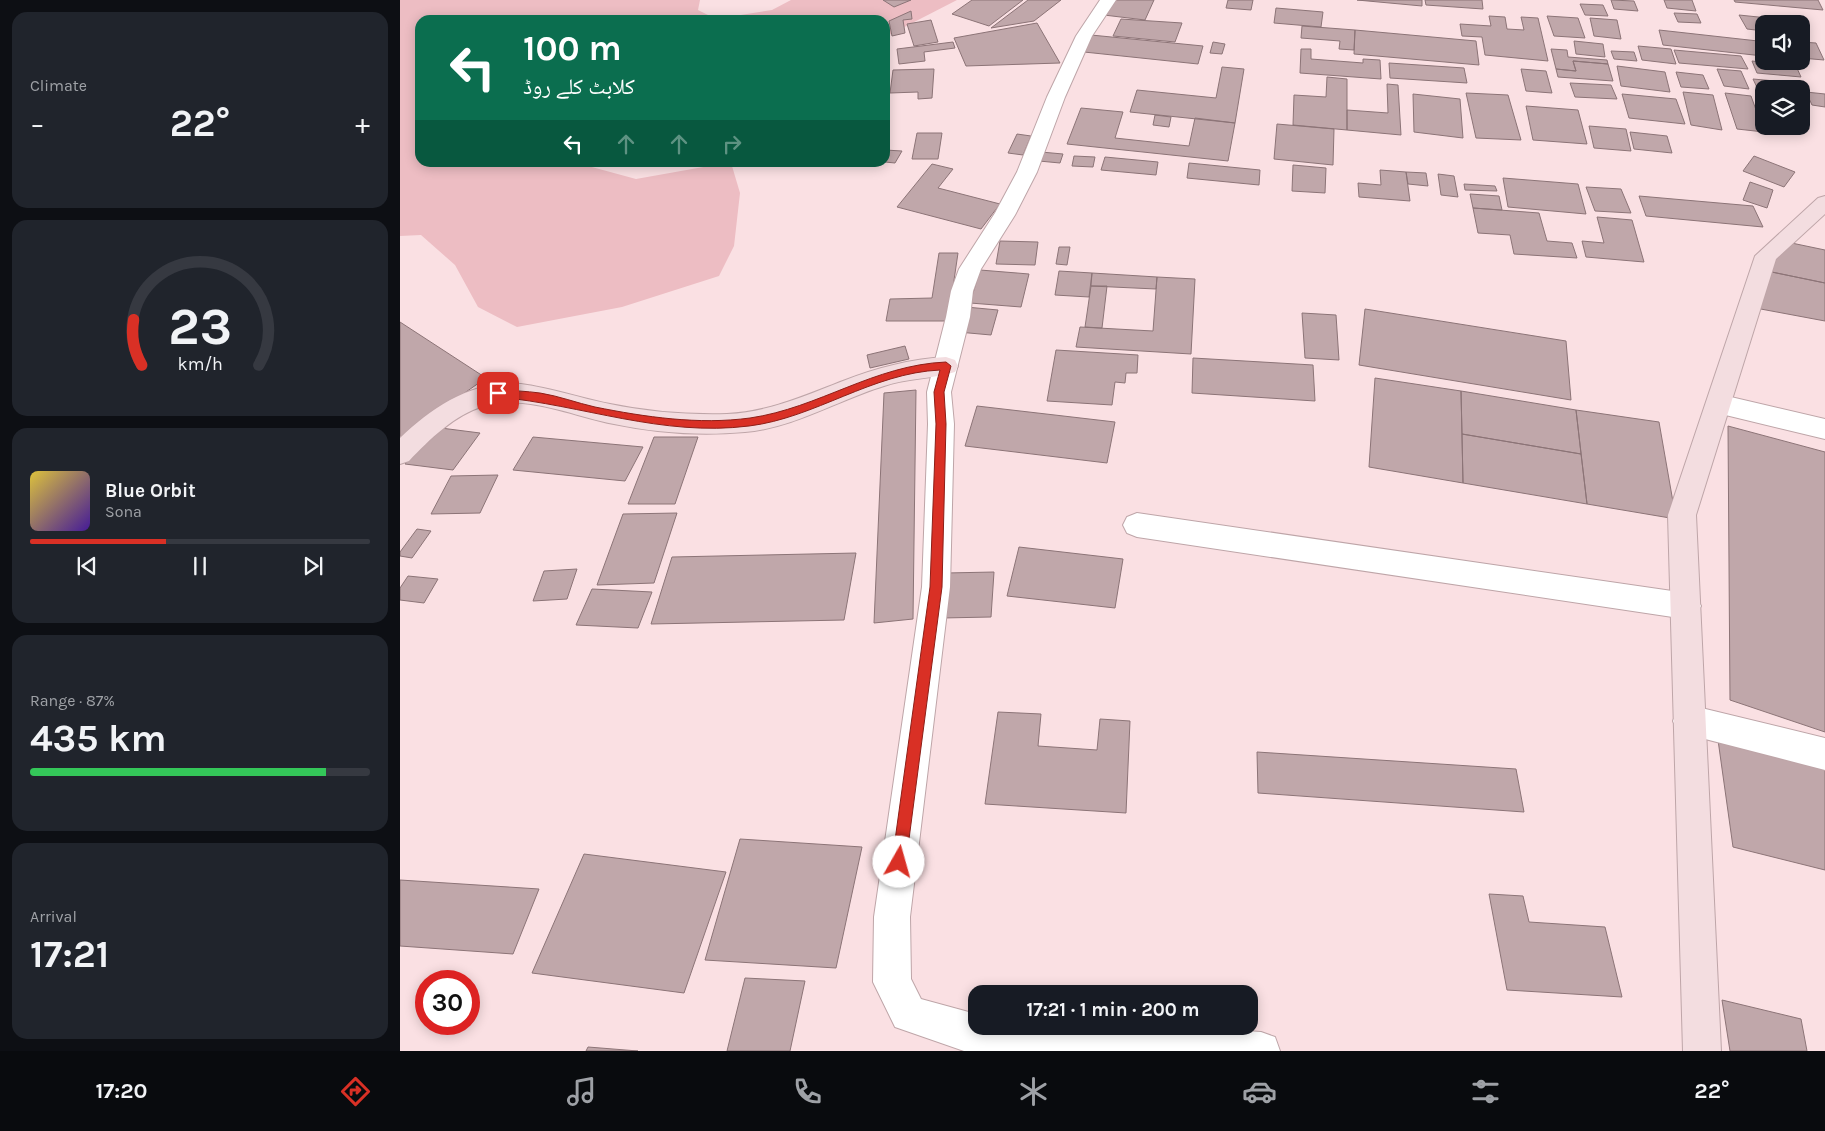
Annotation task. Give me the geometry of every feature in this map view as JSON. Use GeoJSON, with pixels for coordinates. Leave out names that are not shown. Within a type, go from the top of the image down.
{"type":"FeatureCollection","features":[{"type":"Feature","properties":{"kind":"main road"},"geometry":{"type":"LineString","coordinates":[[1702,1051],[1682,515],[1766,256],[1825,203]]}},
{"type":"Feature","properties":{"kind":"main road"},"geometry":{"type":"LineString","coordinates":[[400,454],[424,430],[453,407],[498,393],[541,397],[594,411],[656,421],[700,424],[749,422],[786,414],[880,378],[919,367],[946,366]]}},
{"type":"Feature","properties":{"kind":"street"},"geometry":{"type":"LineString","coordinates":[[1108,0],[1084,36],[1056,97],[1023,181],[1005,215],[970,269],[962,291],[958,317],[939,392],[941,424],[936,587],[892,917],[892,982],[908,1014],[968,1033],[1261,1051]]}},
{"type":"Feature","properties":{"kind":"street"},"geometry":{"type":"LineString","coordinates":[[1718,404],[1825,429]]}},
{"type":"Feature","properties":{"kind":"street"},"geometry":{"type":"LineString","coordinates":[[1137,525],[1686,606]]}},
{"type":"Feature","properties":{"kind":"street"},"geometry":{"type":"LineString","coordinates":[[1689,721],[1825,754]]}},
{"type":"Feature","properties":{"kind":"shaded area"},"geometry":{"type":"Polygon","coordinates":[[[400,0],[700,0],[698,10],[708,15],[415,15],[415,167],[592,167],[636,179],[703,167],[732,167],[740,193],[734,246],[719,276],[622,307],[517,327],[478,307],[455,265],[421,235],[400,236],[400,0]]]}},
{"type":"Feature","properties":{"kind":"shaded area"},"geometry":{"type":"Polygon","coordinates":[[[791,0],[957,0],[890,34],[890,15],[741,15],[772,10],[791,0]]]}},
{"type":"Feature","properties":{"kind":"building"},"geometry":{"type":"Polygon","coordinates":[[[883,0],[911,0],[894,7],[883,0]]]}},
{"type":"Feature","properties":{"kind":"building"},"geometry":{"type":"Polygon","coordinates":[[[972,0],[1023,0],[989,26],[952,14],[972,0]]]}},
{"type":"Feature","properties":{"kind":"building"},"geometry":{"type":"Polygon","coordinates":[[[1028,0],[1061,0],[1034,21],[991,28],[1028,0]]]}},
{"type":"Feature","properties":{"kind":"building"},"geometry":{"type":"Polygon","coordinates":[[[1111,0],[1154,0],[1145,20],[1104,15],[1111,0]]]}},
{"type":"Feature","properties":{"kind":"building"},"geometry":{"type":"Polygon","coordinates":[[[1228,0],[1253,0],[1251,10],[1226,8],[1228,0]]]}},
{"type":"Feature","properties":{"kind":"building"},"geometry":{"type":"Polygon","coordinates":[[[1357,0],[1422,0],[1422,6],[1357,0]]]}},
{"type":"Feature","properties":{"kind":"building"},"geometry":{"type":"Polygon","coordinates":[[[1425,0],[1482,0],[1483,9],[1426,5],[1425,0]]]}},
{"type":"Feature","properties":{"kind":"building"},"geometry":{"type":"Polygon","coordinates":[[[1611,0],[1634,1],[1638,11],[1614,9],[1611,0]]]}},
{"type":"Feature","properties":{"kind":"building"},"geometry":{"type":"Polygon","coordinates":[[[1664,0],[1692,0],[1696,11],[1667,8],[1664,0]]]}},
{"type":"Feature","properties":{"kind":"building"},"geometry":{"type":"Polygon","coordinates":[[[1734,0],[1818,0],[1823,10],[1735,2],[1734,0]]]}},
{"type":"Feature","properties":{"kind":"building"},"geometry":{"type":"Polygon","coordinates":[[[1580,4],[1603,5],[1608,16],[1585,15],[1580,4]]]}},
{"type":"Feature","properties":{"kind":"building"},"geometry":{"type":"Polygon","coordinates":[[[1276,8],[1323,12],[1321,27],[1274,23],[1276,8]]]}},
{"type":"Feature","properties":{"kind":"building"},"geometry":{"type":"Polygon","coordinates":[[[911,11],[912,19],[903,20],[905,33],[892,36],[890,21],[911,11]]]}},
{"type":"Feature","properties":{"kind":"building"},"geometry":{"type":"Polygon","coordinates":[[[1674,13],[1697,14],[1701,23],[1678,22],[1674,13]]]}},
{"type":"Feature","properties":{"kind":"building"},"geometry":{"type":"Polygon","coordinates":[[[1739,15],[1755,17],[1755,30],[1747,29],[1739,15]]]}},
{"type":"Feature","properties":{"kind":"building"},"geometry":{"type":"Polygon","coordinates":[[[1489,16],[1505,17],[1507,29],[1524,30],[1521,17],[1538,18],[1548,61],[1485,55],[1482,37],[1462,36],[1460,24],[1491,26],[1489,16]]]}},
{"type":"Feature","properties":{"kind":"building"},"geometry":{"type":"Polygon","coordinates":[[[1547,16],[1578,18],[1585,38],[1554,36],[1547,16]]]}},
{"type":"Feature","properties":{"kind":"building"},"geometry":{"type":"Polygon","coordinates":[[[1590,18],[1617,20],[1621,39],[1594,36],[1590,18]]]}},
{"type":"Feature","properties":{"kind":"building"},"geometry":{"type":"Polygon","coordinates":[[[1121,19],[1182,23],[1175,42],[1113,36],[1121,19]]]}},
{"type":"Feature","properties":{"kind":"building"},"geometry":{"type":"Polygon","coordinates":[[[931,20],[938,42],[914,46],[907,24],[931,20]]]}},
{"type":"Feature","properties":{"kind":"building"},"geometry":{"type":"Polygon","coordinates":[[[1037,23],[1060,63],[966,66],[954,38],[1037,23]]]}},
{"type":"Feature","properties":{"kind":"building"},"geometry":{"type":"Polygon","coordinates":[[[1302,26],[1355,30],[1354,50],[1339,49],[1340,41],[1301,38],[1302,26]]]}},
{"type":"Feature","properties":{"kind":"building"},"geometry":{"type":"Polygon","coordinates":[[[1355,30],[1476,41],[1479,65],[1354,54],[1355,30]]]}},
{"type":"Feature","properties":{"kind":"building"},"geometry":{"type":"Polygon","coordinates":[[[1659,30],[1755,41],[1755,55],[1663,45],[1659,30]]]}},
{"type":"Feature","properties":{"kind":"building"},"geometry":{"type":"Polygon","coordinates":[[[1091,35],[1203,46],[1198,64],[1084,52],[1091,35]]]}},
{"type":"Feature","properties":{"kind":"building"},"geometry":{"type":"Polygon","coordinates":[[[1574,41],[1603,44],[1605,57],[1576,54],[1574,41]]]}},
{"type":"Feature","properties":{"kind":"building"},"geometry":{"type":"Polygon","coordinates":[[[953,42],[955,48],[924,52],[925,61],[899,64],[897,49],[953,42]]]}},
{"type":"Feature","properties":{"kind":"building"},"geometry":{"type":"Polygon","coordinates":[[[1213,42],[1225,44],[1222,54],[1210,53],[1213,42]]]}},
{"type":"Feature","properties":{"kind":"building"},"geometry":{"type":"Polygon","coordinates":[[[1810,43],[1816,43],[1824,60],[1810,59],[1810,43]]]}},
{"type":"Feature","properties":{"kind":"building"},"geometry":{"type":"Polygon","coordinates":[[[1638,46],[1671,49],[1676,64],[1642,60],[1638,46]]]}},
{"type":"Feature","properties":{"kind":"building"},"geometry":{"type":"Polygon","coordinates":[[[1301,49],[1311,49],[1311,59],[1363,63],[1363,59],[1380,60],[1381,79],[1300,73],[1301,49]]]}},
{"type":"Feature","properties":{"kind":"building"},"geometry":{"type":"Polygon","coordinates":[[[1551,49],[1567,50],[1568,57],[1607,60],[1608,64],[1573,61],[1576,71],[1556,69],[1551,49]]]}},
{"type":"Feature","properties":{"kind":"building"},"geometry":{"type":"Polygon","coordinates":[[[1674,50],[1741,56],[1748,69],[1679,63],[1674,50]]]}},
{"type":"Feature","properties":{"kind":"building"},"geometry":{"type":"Polygon","coordinates":[[[1611,51],[1634,52],[1637,61],[1614,59],[1611,51]]]}},
{"type":"Feature","properties":{"kind":"building"},"geometry":{"type":"Polygon","coordinates":[[[1573,61],[1608,64],[1613,81],[1558,77],[1556,69],[1576,71],[1573,61]]]}},
{"type":"Feature","properties":{"kind":"building"},"geometry":{"type":"Polygon","coordinates":[[[1389,63],[1464,68],[1467,83],[1390,78],[1389,63]]]}},
{"type":"Feature","properties":{"kind":"building"},"geometry":{"type":"Polygon","coordinates":[[[1617,66],[1665,72],[1670,92],[1621,86],[1617,66]]]}},
{"type":"Feature","properties":{"kind":"building"},"geometry":{"type":"Polygon","coordinates":[[[1222,67],[1244,69],[1235,123],[1130,112],[1137,90],[1216,98],[1222,67]]]}},
{"type":"Feature","properties":{"kind":"building"},"geometry":{"type":"Polygon","coordinates":[[[934,69],[932,98],[918,99],[918,92],[890,93],[893,70],[934,69]]]}},
{"type":"Feature","properties":{"kind":"building"},"geometry":{"type":"Polygon","coordinates":[[[1521,69],[1546,71],[1552,93],[1526,91],[1521,69]]]}},
{"type":"Feature","properties":{"kind":"building"},"geometry":{"type":"Polygon","coordinates":[[[1717,69],[1741,71],[1749,89],[1724,86],[1717,69]]]}},
{"type":"Feature","properties":{"kind":"building"},"geometry":{"type":"Polygon","coordinates":[[[1756,70],[1798,70],[1801,77],[1757,73],[1756,70]]]}},
{"type":"Feature","properties":{"kind":"building"},"geometry":{"type":"Polygon","coordinates":[[[1676,72],[1703,75],[1709,89],[1681,87],[1676,72]]]}},
{"type":"Feature","properties":{"kind":"building"},"geometry":{"type":"Polygon","coordinates":[[[1327,77],[1347,79],[1347,130],[1293,125],[1294,95],[1326,97],[1327,77]]]}},
{"type":"Feature","properties":{"kind":"building"},"geometry":{"type":"Polygon","coordinates":[[[1570,83],[1611,85],[1617,99],[1575,97],[1570,83]]]}},
{"type":"Feature","properties":{"kind":"building"},"geometry":{"type":"Polygon","coordinates":[[[1387,84],[1398,85],[1401,135],[1347,130],[1347,110],[1388,113],[1387,84]]]}},
{"type":"Feature","properties":{"kind":"building"},"geometry":{"type":"Polygon","coordinates":[[[1683,92],[1713,95],[1722,130],[1691,125],[1683,92]]]}},
{"type":"Feature","properties":{"kind":"building"},"geometry":{"type":"Polygon","coordinates":[[[1810,92],[1825,94],[1825,107],[1812,105],[1810,92]]]}},
{"type":"Feature","properties":{"kind":"building"},"geometry":{"type":"Polygon","coordinates":[[[1466,93],[1508,95],[1521,140],[1476,138],[1466,93]]]}},
{"type":"Feature","properties":{"kind":"building"},"geometry":{"type":"Polygon","coordinates":[[[1725,93],[1751,96],[1755,107],[1755,131],[1737,129],[1725,93]]]}},
{"type":"Feature","properties":{"kind":"building"},"geometry":{"type":"Polygon","coordinates":[[[1413,94],[1460,99],[1463,138],[1414,132],[1413,94]]]}},
{"type":"Feature","properties":{"kind":"building"},"geometry":{"type":"Polygon","coordinates":[[[1622,94],[1676,99],[1685,124],[1629,118],[1622,94]]]}},
{"type":"Feature","properties":{"kind":"building"},"geometry":{"type":"Polygon","coordinates":[[[1526,106],[1578,110],[1587,144],[1533,140],[1526,106]]]}},
{"type":"Feature","properties":{"kind":"building"},"geometry":{"type":"Polygon","coordinates":[[[1081,108],[1123,112],[1115,138],[1189,146],[1195,118],[1235,123],[1228,161],[1067,144],[1081,108]]]}},
{"type":"Feature","properties":{"kind":"building"},"geometry":{"type":"Polygon","coordinates":[[[1155,115],[1171,117],[1169,127],[1153,125],[1155,115]]]}},
{"type":"Feature","properties":{"kind":"building"},"geometry":{"type":"Polygon","coordinates":[[[1277,124],[1334,129],[1333,165],[1274,159],[1277,124]]]}},
{"type":"Feature","properties":{"kind":"building"},"geometry":{"type":"Polygon","coordinates":[[[1589,126],[1626,129],[1631,151],[1594,148],[1589,126]]]}},
{"type":"Feature","properties":{"kind":"building"},"geometry":{"type":"Polygon","coordinates":[[[1630,132],[1667,136],[1672,153],[1634,149],[1630,132]]]}},
{"type":"Feature","properties":{"kind":"building"},"geometry":{"type":"Polygon","coordinates":[[[917,133],[942,133],[938,159],[912,159],[917,133]]]}},
{"type":"Feature","properties":{"kind":"building"},"geometry":{"type":"Polygon","coordinates":[[[1017,134],[1031,136],[1023,155],[1008,153],[1017,134]]]}},
{"type":"Feature","properties":{"kind":"building"},"geometry":{"type":"Polygon","coordinates":[[[890,150],[902,151],[895,163],[890,162],[890,150]]]}},
{"type":"Feature","properties":{"kind":"building"},"geometry":{"type":"Polygon","coordinates":[[[1041,152],[1063,154],[1060,163],[1039,161],[1041,152]]]}},
{"type":"Feature","properties":{"kind":"building"},"geometry":{"type":"Polygon","coordinates":[[[1074,156],[1095,157],[1093,167],[1072,166],[1074,156]]]}},
{"type":"Feature","properties":{"kind":"building"},"geometry":{"type":"Polygon","coordinates":[[[1754,156],[1795,172],[1784,187],[1743,171],[1754,156]]]}},
{"type":"Feature","properties":{"kind":"building"},"geometry":{"type":"Polygon","coordinates":[[[1105,157],[1158,162],[1156,175],[1101,170],[1105,157]]]}},
{"type":"Feature","properties":{"kind":"building"},"geometry":{"type":"Polygon","coordinates":[[[1189,163],[1260,170],[1259,185],[1187,178],[1189,163]]]}},
{"type":"Feature","properties":{"kind":"building"},"geometry":{"type":"Polygon","coordinates":[[[932,164],[953,169],[938,188],[1000,204],[981,229],[897,207],[932,164]]]}},
{"type":"Feature","properties":{"kind":"building"},"geometry":{"type":"Polygon","coordinates":[[[1293,165],[1326,168],[1325,193],[1292,191],[1293,165]]]}},
{"type":"Feature","properties":{"kind":"building"},"geometry":{"type":"Polygon","coordinates":[[[1380,170],[1406,172],[1410,201],[1359,197],[1358,183],[1381,185],[1380,170]]]}},
{"type":"Feature","properties":{"kind":"building"},"geometry":{"type":"Polygon","coordinates":[[[1406,172],[1426,173],[1428,186],[1408,184],[1406,172]]]}},
{"type":"Feature","properties":{"kind":"building"},"geometry":{"type":"Polygon","coordinates":[[[1438,174],[1454,176],[1458,197],[1441,195],[1438,174]]]}},
{"type":"Feature","properties":{"kind":"building"},"geometry":{"type":"Polygon","coordinates":[[[1503,178],[1578,184],[1586,214],[1508,207],[1503,178]]]}},
{"type":"Feature","properties":{"kind":"building"},"geometry":{"type":"Polygon","coordinates":[[[1750,182],[1773,190],[1767,208],[1743,200],[1750,182]]]}},
{"type":"Feature","properties":{"kind":"building"},"geometry":{"type":"Polygon","coordinates":[[[1464,184],[1495,186],[1497,191],[1465,190],[1464,184]]]}},
{"type":"Feature","properties":{"kind":"building"},"geometry":{"type":"Polygon","coordinates":[[[1586,187],[1621,189],[1631,213],[1595,211],[1586,187]]]}},
{"type":"Feature","properties":{"kind":"building"},"geometry":{"type":"Polygon","coordinates":[[[1470,194],[1499,196],[1502,210],[1473,208],[1470,194]]]}},
{"type":"Feature","properties":{"kind":"building"},"geometry":{"type":"Polygon","coordinates":[[[1639,196],[1753,206],[1763,227],[1646,216],[1639,196]]]}},
{"type":"Feature","properties":{"kind":"building"},"geometry":{"type":"Polygon","coordinates":[[[1473,208],[1539,213],[1547,241],[1572,243],[1577,258],[1514,254],[1510,235],[1478,233],[1473,208]]]}},
{"type":"Feature","properties":{"kind":"building"},"geometry":{"type":"Polygon","coordinates":[[[1597,217],[1632,220],[1644,262],[1586,257],[1582,241],[1604,243],[1597,217]]]}},
{"type":"Feature","properties":{"kind":"building"},"geometry":{"type":"Polygon","coordinates":[[[1000,241],[1038,242],[1035,265],[996,264],[1000,241]]]}},
{"type":"Feature","properties":{"kind":"building"},"geometry":{"type":"Polygon","coordinates":[[[1782,241],[1825,250],[1825,283],[1762,270],[1782,241]]]}},
{"type":"Feature","properties":{"kind":"building"},"geometry":{"type":"Polygon","coordinates":[[[1059,247],[1070,247],[1067,265],[1056,264],[1059,247]]]}},
{"type":"Feature","properties":{"kind":"building"},"geometry":{"type":"Polygon","coordinates":[[[939,253],[958,253],[948,321],[886,321],[890,299],[932,298],[939,253]]]}},
{"type":"Feature","properties":{"kind":"building"},"geometry":{"type":"Polygon","coordinates":[[[980,270],[1029,274],[1021,307],[970,303],[980,270]]]}},
{"type":"Feature","properties":{"kind":"building"},"geometry":{"type":"Polygon","coordinates":[[[1762,270],[1825,283],[1825,321],[1750,307],[1762,270]]]}},
{"type":"Feature","properties":{"kind":"building"},"geometry":{"type":"Polygon","coordinates":[[[1059,271],[1092,273],[1089,297],[1055,295],[1059,271]]]}},
{"type":"Feature","properties":{"kind":"building"},"geometry":{"type":"Polygon","coordinates":[[[1092,273],[1157,277],[1156,289],[1091,286],[1092,273]]]}},
{"type":"Feature","properties":{"kind":"building"},"geometry":{"type":"Polygon","coordinates":[[[1157,277],[1195,279],[1191,354],[1076,347],[1080,327],[1153,331],[1157,277]]]}},
{"type":"Feature","properties":{"kind":"building"},"geometry":{"type":"Polygon","coordinates":[[[1091,286],[1107,286],[1102,328],[1085,327],[1091,286]]]}},
{"type":"Feature","properties":{"kind":"building"},"geometry":{"type":"Polygon","coordinates":[[[966,307],[998,310],[991,335],[958,332],[966,307]]]}},
{"type":"Feature","properties":{"kind":"building"},"geometry":{"type":"Polygon","coordinates":[[[1365,309],[1566,341],[1571,400],[1359,365],[1365,309]]]}},
{"type":"Feature","properties":{"kind":"building"},"geometry":{"type":"Polygon","coordinates":[[[1302,313],[1336,315],[1339,360],[1305,358],[1302,313]]]}},
{"type":"Feature","properties":{"kind":"building"},"geometry":{"type":"Polygon","coordinates":[[[400,322],[486,378],[400,438],[400,322]]]}},
{"type":"Feature","properties":{"kind":"building"},"geometry":{"type":"Polygon","coordinates":[[[905,346],[909,359],[870,368],[867,355],[905,346]]]}},
{"type":"Feature","properties":{"kind":"building"},"geometry":{"type":"Polygon","coordinates":[[[1056,350],[1138,355],[1137,373],[1126,373],[1125,383],[1115,382],[1112,405],[1047,401],[1056,350]]]}},
{"type":"Feature","properties":{"kind":"building"},"geometry":{"type":"Polygon","coordinates":[[[1193,358],[1313,365],[1315,401],[1192,393],[1193,358]]]}},
{"type":"Feature","properties":{"kind":"building"},"geometry":{"type":"Polygon","coordinates":[[[1375,378],[1461,391],[1463,483],[1369,467],[1375,378]]]}},
{"type":"Feature","properties":{"kind":"building"},"geometry":{"type":"Polygon","coordinates":[[[916,390],[913,619],[874,623],[884,393],[916,390]]]}},
{"type":"Feature","properties":{"kind":"building"},"geometry":{"type":"Polygon","coordinates":[[[1461,391],[1576,410],[1581,454],[1462,434],[1461,391]]]}},
{"type":"Feature","properties":{"kind":"building"},"geometry":{"type":"Polygon","coordinates":[[[977,406],[1115,422],[1107,463],[965,446],[977,406]]]}},
{"type":"Feature","properties":{"kind":"building"},"geometry":{"type":"Polygon","coordinates":[[[1576,410],[1659,422],[1676,519],[1587,504],[1576,410]]]}},
{"type":"Feature","properties":{"kind":"building"},"geometry":{"type":"Polygon","coordinates":[[[1728,426],[1825,452],[1825,732],[1730,700],[1728,426]]]}},
{"type":"Feature","properties":{"kind":"building"},"geometry":{"type":"Polygon","coordinates":[[[433,427],[480,433],[453,470],[405,464],[433,427]]]}},
{"type":"Feature","properties":{"kind":"building"},"geometry":{"type":"Polygon","coordinates":[[[1462,434],[1581,454],[1587,504],[1463,483],[1462,434]]]}},
{"type":"Feature","properties":{"kind":"building"},"geometry":{"type":"Polygon","coordinates":[[[533,437],[643,447],[625,481],[513,470],[533,437]]]}},
{"type":"Feature","properties":{"kind":"building"},"geometry":{"type":"Polygon","coordinates":[[[654,437],[698,437],[675,504],[628,504],[654,437]]]}},
{"type":"Feature","properties":{"kind":"building"},"geometry":{"type":"Polygon","coordinates":[[[498,475],[480,513],[431,514],[451,476],[498,475]]]}},
{"type":"Feature","properties":{"kind":"building"},"geometry":{"type":"Polygon","coordinates":[[[677,513],[654,583],[597,585],[623,514],[677,513]]]}},
{"type":"Feature","properties":{"kind":"building"},"geometry":{"type":"Polygon","coordinates":[[[417,529],[431,531],[412,558],[400,556],[400,552],[417,529]]]}},
{"type":"Feature","properties":{"kind":"building"},"geometry":{"type":"Polygon","coordinates":[[[1019,547],[1123,559],[1115,608],[1007,596],[1019,547]]]}},
{"type":"Feature","properties":{"kind":"building"},"geometry":{"type":"Polygon","coordinates":[[[856,553],[844,620],[651,624],[672,557],[856,553]]]}},
{"type":"Feature","properties":{"kind":"building"},"geometry":{"type":"Polygon","coordinates":[[[577,569],[567,599],[533,601],[544,571],[577,569]]]}},
{"type":"Feature","properties":{"kind":"building"},"geometry":{"type":"Polygon","coordinates":[[[994,572],[991,617],[942,618],[946,573],[994,572]]]}},
{"type":"Feature","properties":{"kind":"building"},"geometry":{"type":"Polygon","coordinates":[[[408,576],[438,579],[424,603],[400,600],[400,588],[408,576]]]}},
{"type":"Feature","properties":{"kind":"building"},"geometry":{"type":"Polygon","coordinates":[[[592,589],[652,592],[638,628],[576,625],[592,589]]]}},
{"type":"Feature","properties":{"kind":"building"},"geometry":{"type":"Polygon","coordinates":[[[998,712],[1041,714],[1038,746],[1097,750],[1100,719],[1130,721],[1126,813],[985,804],[998,712]]]}},
{"type":"Feature","properties":{"kind":"building"},"geometry":{"type":"Polygon","coordinates":[[[1718,740],[1825,766],[1825,870],[1733,847],[1718,740]]]}},
{"type":"Feature","properties":{"kind":"building"},"geometry":{"type":"Polygon","coordinates":[[[1257,752],[1516,769],[1524,812],[1258,793],[1257,752]]]}},
{"type":"Feature","properties":{"kind":"building"},"geometry":{"type":"Polygon","coordinates":[[[740,839],[862,847],[836,968],[705,960],[740,839]]]}},
{"type":"Feature","properties":{"kind":"building"},"geometry":{"type":"Polygon","coordinates":[[[584,854],[726,872],[684,993],[532,973],[584,854]]]}},
{"type":"Feature","properties":{"kind":"building"},"geometry":{"type":"Polygon","coordinates":[[[400,880],[539,889],[513,954],[400,946],[400,880]]]}},
{"type":"Feature","properties":{"kind":"building"},"geometry":{"type":"Polygon","coordinates":[[[1489,894],[1523,896],[1529,922],[1605,927],[1622,997],[1507,990],[1489,894]]]}},
{"type":"Feature","properties":{"kind":"building"},"geometry":{"type":"Polygon","coordinates":[[[745,978],[805,981],[790,1051],[727,1051],[745,978]]]}},
{"type":"Feature","properties":{"kind":"building"},"geometry":{"type":"Polygon","coordinates":[[[1722,1000],[1801,1019],[1807,1051],[1730,1051],[1722,1000]]]}},
{"type":"Feature","properties":{"kind":"building"},"geometry":{"type":"Polygon","coordinates":[[[588,1047],[638,1051],[586,1051],[588,1047]]]}},
{"type":"Feature","properties":{"kind":"route"},"geometry":{"type":"LineString","coordinates":[[498,393],[541,397],[594,411],[656,421],[700,424],[749,422],[786,414],[880,378],[919,367],[946,366],[939,392],[941,424],[936,587],[899,862]]}}]}
